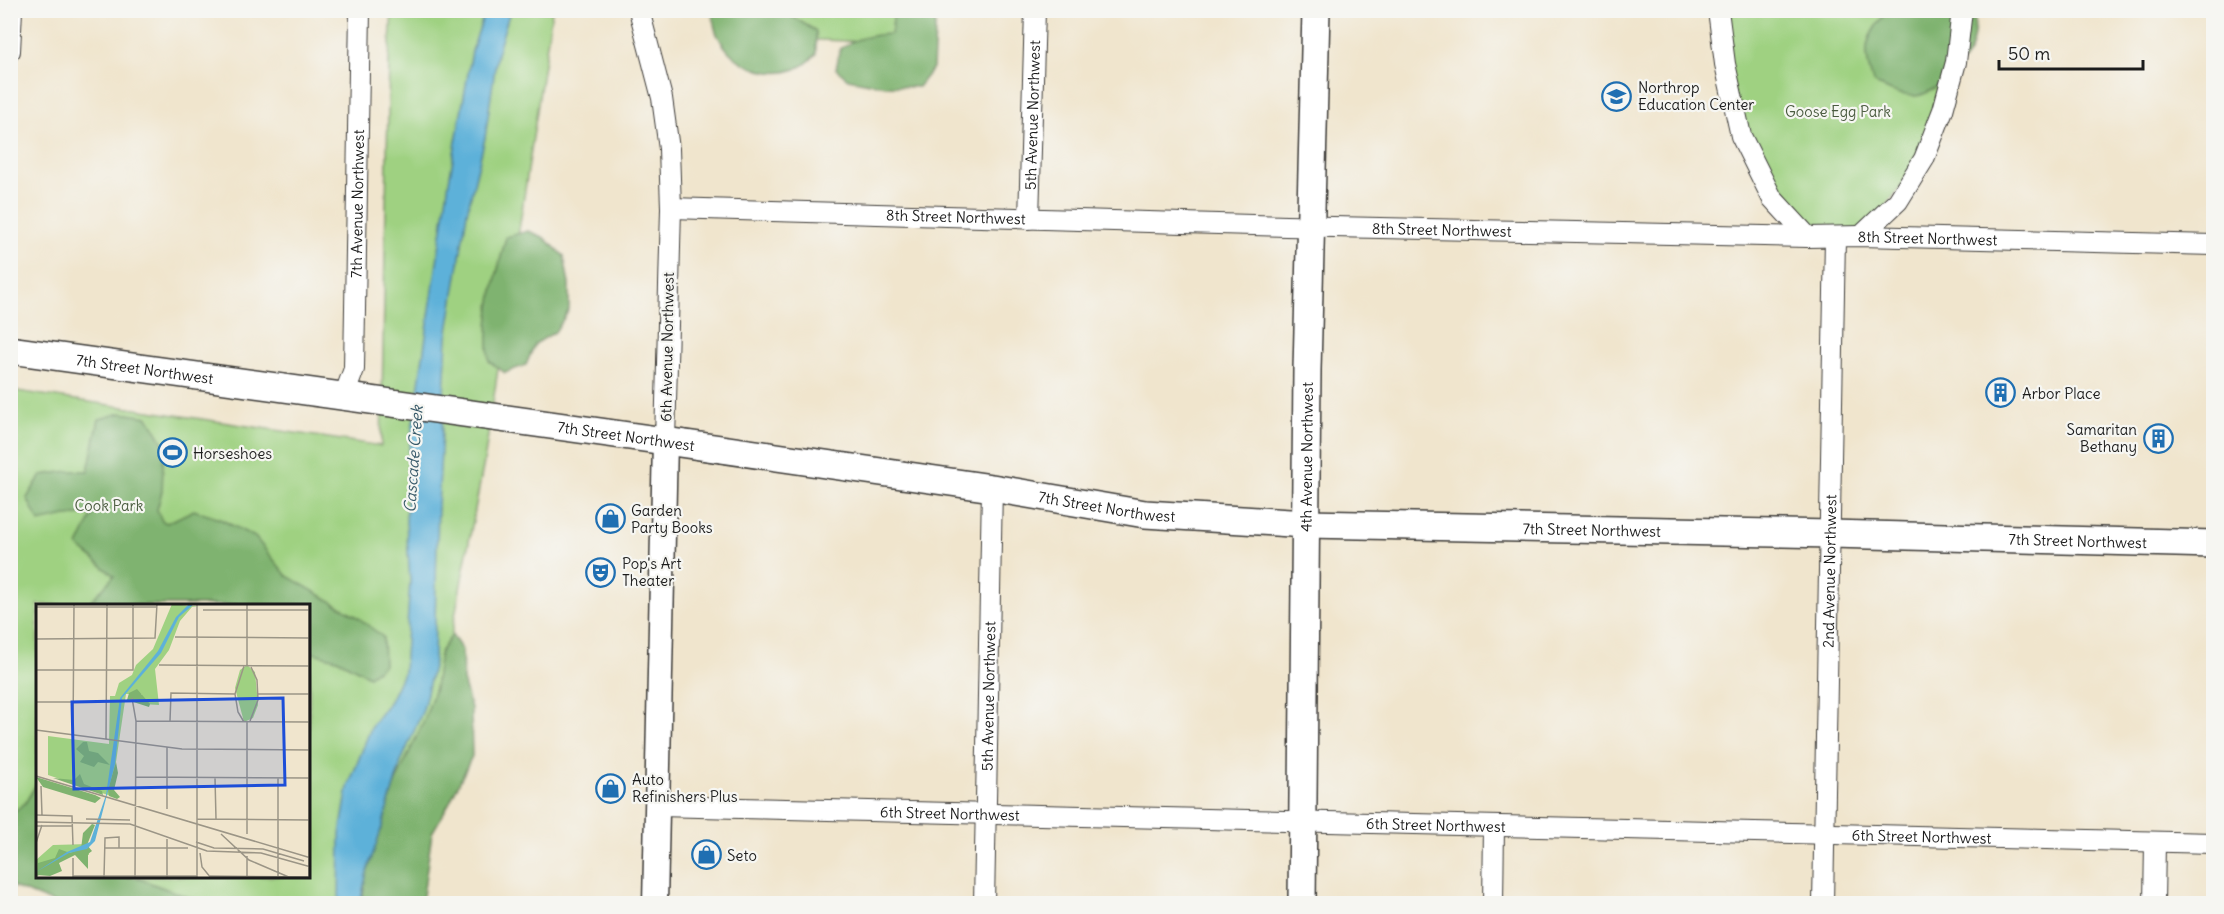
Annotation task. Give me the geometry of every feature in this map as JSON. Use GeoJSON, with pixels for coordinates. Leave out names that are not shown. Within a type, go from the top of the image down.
{"type":"FeatureCollection","features":[{"type":"Feature","properties":{"kind":"main road","name":"4th Avenue Northwest"},"geometry":{"type":"LineString","coordinates":[[1302,903],[1310,226],[1316,10]]}},
{"type":"Feature","properties":{"kind":"main road","name":"7th Street Northwest"},"geometry":{"type":"LineString","coordinates":[[10,350],[372,399],[992,488],[1144,514],[1306,524],[2214,544]]}},
{"type":"Feature","properties":{"kind":"street"},"geometry":{"type":"LineString","coordinates":[[10,51],[12,10]]}},
{"type":"Feature","properties":{"kind":"street","name":"7th Avenue Northwest"},"geometry":{"type":"LineString","coordinates":[[344,396],[354,369],[360,10]]}},
{"type":"Feature","properties":{"kind":"street","name":"6th Avenue Northwest"},"geometry":{"type":"LineString","coordinates":[[639,10],[662,98],[669,150],[671,208],[655,903]]}},
{"type":"Feature","properties":{"kind":"street","name":"5th Avenue Northwest"},"geometry":{"type":"LineString","coordinates":[[1029,219],[1035,10]]}},
{"type":"Feature","properties":{"kind":"street"},"geometry":{"type":"LineString","coordinates":[[1718,10],[1725,64],[1741,136],[1772,198],[1808,237]]}},
{"type":"Feature","properties":{"kind":"street"},"geometry":{"type":"LineString","coordinates":[[1861,236],[1898,201],[1924,159],[1943,110],[1956,62],[1962,10]]}},
{"type":"Feature","properties":{"kind":"street","name":"8th Street Northwest"},"geometry":{"type":"LineString","coordinates":[[671,208],[1310,226],[2214,245]]}},
{"type":"Feature","properties":{"kind":"street","name":"2nd Avenue Northwest"},"geometry":{"type":"LineString","coordinates":[[1823,903],[1836,237]]}},
{"type":"Feature","properties":{"kind":"street","name":"5th Avenue Northwest"},"geometry":{"type":"LineString","coordinates":[[984,903],[992,488]]}},
{"type":"Feature","properties":{"kind":"street","name":"6th Street Northwest"},"geometry":{"type":"LineString","coordinates":[[658,806],[2214,843]]}},
{"type":"Feature","properties":{"kind":"street"},"geometry":{"type":"LineString","coordinates":[[1492,903],[1494,826]]}},
{"type":"Feature","properties":{"kind":"street"},"geometry":{"type":"LineString","coordinates":[[2154,903],[2155,842]]}},
{"type":"Feature","properties":{"kind":"green space","name":"Cook Park"},"geometry":{"type":"Polygon","coordinates":[[[392,11],[552,11],[484,462],[401,903],[121,903],[45,878],[310,878],[310,604],[36,604],[36,875],[11,866],[11,390],[381,446],[392,11]]]}},
{"type":"Feature","properties":{"kind":"green space"},"geometry":{"type":"Polygon","coordinates":[[[703,11],[783,11],[816,31],[816,54],[804,65],[790,71],[766,71],[754,68],[733,56],[718,36],[712,14],[703,11]]]}},
{"type":"Feature","properties":{"kind":"green space"},"geometry":{"type":"Polygon","coordinates":[[[734,11],[909,11],[908,43],[734,37],[734,11]]]}},
{"type":"Feature","properties":{"kind":"green space"},"geometry":{"type":"Polygon","coordinates":[[[894,11],[936,11],[933,68],[918,87],[886,86],[848,79],[836,69],[840,49],[864,37],[891,34],[894,11]]]}},
{"type":"Feature","properties":{"kind":"green space","name":"Goose Egg Park"},"geometry":{"type":"Polygon","coordinates":[[[1718,11],[1962,11],[1924,159],[1861,236],[1808,237],[1741,136],[1718,11]]]}},
{"type":"Feature","properties":{"kind":"green space"},"geometry":{"type":"Polygon","coordinates":[[[1887,11],[1975,11],[1974,34],[1970,51],[1953,73],[1921,95],[1909,96],[1884,88],[1873,82],[1867,51],[1874,29],[1887,11]]]}},
{"type":"Feature","properties":{"kind":"green space"},"geometry":{"type":"Polygon","coordinates":[[[528,231],[543,237],[564,256],[569,284],[569,310],[555,332],[535,344],[526,365],[505,373],[489,361],[489,313],[506,237],[528,231]]]}},
{"type":"Feature","properties":{"kind":"green space"},"geometry":{"type":"Polygon","coordinates":[[[121,413],[148,417],[164,444],[162,491],[157,510],[162,521],[167,523],[194,510],[222,520],[255,537],[287,576],[355,615],[383,637],[384,665],[369,676],[337,659],[310,652],[310,604],[88,604],[114,576],[78,546],[93,514],[66,516],[39,522],[27,498],[41,475],[88,471],[99,419],[121,413]]]}},
{"type":"Feature","properties":{"kind":"green space"},"geometry":{"type":"Polygon","coordinates":[[[452,635],[462,650],[463,680],[471,708],[472,756],[432,833],[422,903],[362,904],[368,853],[381,814],[425,718],[435,688],[440,652],[452,635]]]}},
{"type":"Feature","properties":{"kind":"green space"},"geometry":{"type":"Polygon","coordinates":[[[36,785],[36,878],[138,878],[203,903],[54,903],[11,886],[11,814],[25,803],[36,785]]]}},
{"type":"Feature","properties":{"kind":"water","name":"Cascade Creek"},"geometry":{"type":"Polygon","coordinates":[[[485,11],[510,11],[497,54],[485,138],[467,213],[447,338],[438,507],[434,662],[423,710],[401,762],[367,872],[360,903],[339,904],[340,834],[348,787],[372,725],[390,701],[404,671],[410,581],[406,522],[409,451],[449,181],[472,51],[485,11]]]}},
{"type":"Feature","properties":{"kind":"place","name":"Northrop Education Center"},"geometry":{"type":"Point","coordinates":[1617,96]}},
{"type":"Feature","properties":{"kind":"place","name":"Arbor Place"},"geometry":{"type":"Point","coordinates":[2001,393]}},
{"type":"Feature","properties":{"kind":"place","name":"Samaritan Bethany"},"geometry":{"type":"Point","coordinates":[2158,438]}},
{"type":"Feature","properties":{"kind":"place","name":"Horseshoes"},"geometry":{"type":"Point","coordinates":[172,453]}},
{"type":"Feature","properties":{"kind":"place","name":"Garden Party Books"},"geometry":{"type":"Point","coordinates":[610,519]}},
{"type":"Feature","properties":{"kind":"place","name":"Pop's Art Theater"},"geometry":{"type":"Point","coordinates":[601,572]}},
{"type":"Feature","properties":{"kind":"place","name":"Auto Refinishers Plus"},"geometry":{"type":"Point","coordinates":[611,788]}},
{"type":"Feature","properties":{"kind":"place","name":"Seto"},"geometry":{"type":"Point","coordinates":[706,855]}}]}
